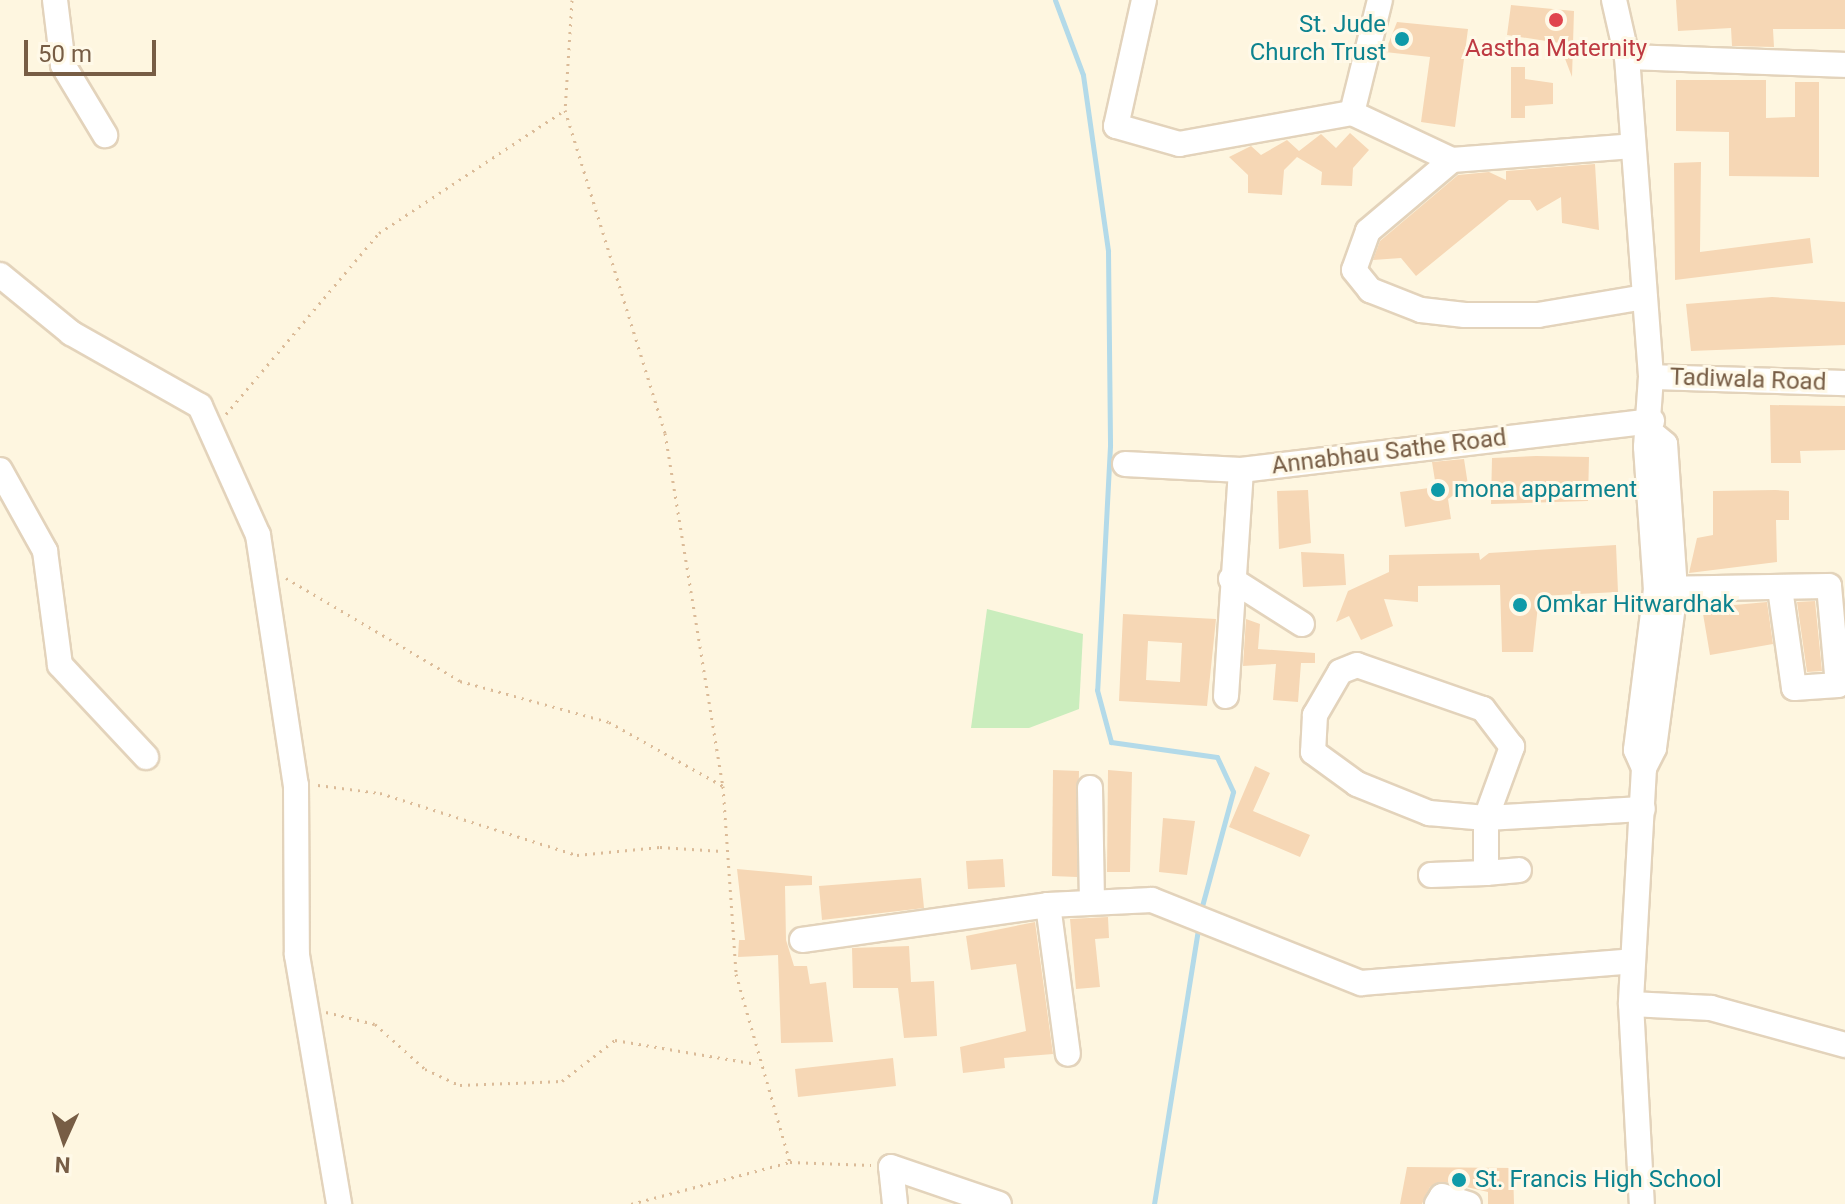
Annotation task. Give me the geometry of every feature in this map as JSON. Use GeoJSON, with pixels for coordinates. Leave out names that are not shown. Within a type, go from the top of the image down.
{"type":"FeatureCollection","features":[{"type":"Feature","properties":{"kind":"street"},"geometry":{"type":"LineString","coordinates":[[55,0],[63,65],[105,135]]}},
{"type":"Feature","properties":{"kind":"street"},"geometry":{"type":"LineString","coordinates":[[1144,0],[1116,126],[1179,144],[1352,113],[1452,160],[1632,146]]}},
{"type":"Feature","properties":{"kind":"street"},"geometry":{"type":"LineString","coordinates":[[1352,113],[1380,0]]}},
{"type":"Feature","properties":{"kind":"street"},"geometry":{"type":"LineString","coordinates":[[1619,6],[1627,57],[1652,427],[1665,444],[1662,532],[1665,590],[1654,675],[1654,748],[1644,768],[1632,961],[1631,1004],[1642,1204]]}},
{"type":"Feature","properties":{"kind":"street"},"geometry":{"type":"LineString","coordinates":[[1627,57],[1845,65]]}},
{"type":"Feature","properties":{"kind":"street"},"geometry":{"type":"LineString","coordinates":[[1452,160],[1368,231],[1354,270],[1370,290],[1421,310],[1465,315],[1538,315],[1644,297]]}},
{"type":"Feature","properties":{"kind":"street"},"geometry":{"type":"LineString","coordinates":[[0,275],[71,333],[175,387],[214,428],[263,565],[296,785],[297,955],[339,1204]]}},
{"type":"Feature","properties":{"kind":"street","name":"Tadiwala Road"},"geometry":{"type":"LineString","coordinates":[[1651,377],[1845,383]]}},
{"type":"Feature","properties":{"kind":"street","name":"Annabhau Sathe Road"},"geometry":{"type":"LineString","coordinates":[[1125,464],[1241,470],[1652,427]]}},
{"type":"Feature","properties":{"kind":"street"},"geometry":{"type":"LineString","coordinates":[[0,470],[45,551],[60,665],[146,757]]}},
{"type":"Feature","properties":{"kind":"street"},"geometry":{"type":"LineString","coordinates":[[1223,696],[1241,470]]}},
{"type":"Feature","properties":{"kind":"street"},"geometry":{"type":"LineString","coordinates":[[1231,579],[1302,624]]}},
{"type":"Feature","properties":{"kind":"street"},"geometry":{"type":"LineString","coordinates":[[1665,590],[1780,588]]}},
{"type":"Feature","properties":{"kind":"street"},"geometry":{"type":"LineString","coordinates":[[1486,873],[1486,818],[1513,758],[1483,709],[1357,665],[1340,672],[1315,715],[1313,752],[1357,784],[1429,813],[1486,818],[1643,809]]}},
{"type":"Feature","properties":{"kind":"street"},"geometry":{"type":"LineString","coordinates":[[1090,788],[1092,902]]}},
{"type":"Feature","properties":{"kind":"street"},"geometry":{"type":"LineString","coordinates":[[1431,875],[1519,870]]}},
{"type":"Feature","properties":{"kind":"street"},"geometry":{"type":"LineString","coordinates":[[802,940],[1048,905],[1152,900],[1361,983],[1632,961]]}},
{"type":"Feature","properties":{"kind":"street"},"geometry":{"type":"LineString","coordinates":[[1048,905],[1068,1054]]}},
{"type":"Feature","properties":{"kind":"street"},"geometry":{"type":"LineString","coordinates":[[1631,1004],[1711,1008],[1845,1045]]}},
{"type":"Feature","properties":{"kind":"street"},"geometry":{"type":"LineString","coordinates":[[895,1204],[891,1167],[999,1204]]}},
{"type":"Feature","properties":{"kind":"street"},"geometry":{"type":"LineString","coordinates":[[1437,1204],[1442,1196],[1469,1204]]}},
{"type":"Feature","properties":{"kind":"path"},"geometry":{"type":"LineString","coordinates":[[572,0],[565,110],[665,433],[723,786],[722,851],[736,974],[757,1064],[790,1162]]}},
{"type":"Feature","properties":{"kind":"path"},"geometry":{"type":"LineString","coordinates":[[214,428],[379,233],[565,110]]}},
{"type":"Feature","properties":{"kind":"path"},"geometry":{"type":"LineString","coordinates":[[263,565],[460,681],[609,722],[723,786]]}},
{"type":"Feature","properties":{"kind":"path"},"geometry":{"type":"LineString","coordinates":[[296,785],[380,793],[577,855],[660,847],[722,851]]}},
{"type":"Feature","properties":{"kind":"path"},"geometry":{"type":"LineString","coordinates":[[308,1012],[375,1024],[425,1069],[460,1085],[562,1081],[615,1040],[757,1064]]}},
{"type":"Feature","properties":{"kind":"path"},"geometry":{"type":"LineString","coordinates":[[631,1204],[790,1162],[891,1167]]}},
{"type":"Feature","properties":{"kind":"green space"},"geometry":{"type":"Polygon","coordinates":[[[987,609],[1083,634],[1079,709],[1029,728],[971,728],[987,609]]]}},
{"type":"Feature","properties":{"kind":"building"},"geometry":{"type":"Polygon","coordinates":[[[1676,0],[1845,0],[1845,29],[1773,29],[1774,47],[1732,46],[1731,28],[1678,31],[1676,0]]]}},
{"type":"Feature","properties":{"kind":"building"},"geometry":{"type":"Polygon","coordinates":[[[1511,5],[1574,11],[1572,77],[1559,43],[1507,35],[1511,5]]]}},
{"type":"Feature","properties":{"kind":"building"},"geometry":{"type":"Polygon","coordinates":[[[1397,22],[1468,29],[1455,127],[1421,122],[1430,57],[1385,52],[1397,22]]]}},
{"type":"Feature","properties":{"kind":"building"},"geometry":{"type":"Polygon","coordinates":[[[1511,67],[1525,67],[1525,79],[1553,83],[1553,104],[1525,106],[1525,118],[1511,118],[1511,67]]]}},
{"type":"Feature","properties":{"kind":"building"},"geometry":{"type":"Polygon","coordinates":[[[1676,80],[1766,80],[1766,118],[1795,117],[1795,82],[1819,82],[1819,177],[1729,176],[1729,132],[1676,131],[1676,80]]]}},
{"type":"Feature","properties":{"kind":"building"},"geometry":{"type":"Polygon","coordinates":[[[1350,133],[1369,150],[1353,168],[1352,186],[1321,185],[1322,172],[1297,157],[1284,170],[1282,195],[1248,193],[1248,175],[1229,157],[1251,146],[1261,155],[1287,140],[1299,151],[1321,134],[1336,148],[1350,133]]]}},
{"type":"Feature","properties":{"kind":"building"},"geometry":{"type":"Polygon","coordinates":[[[1701,162],[1700,252],[1810,238],[1813,263],[1675,280],[1674,163],[1701,162]]]}},
{"type":"Feature","properties":{"kind":"building"},"geometry":{"type":"Polygon","coordinates":[[[1595,164],[1599,230],[1562,223],[1561,197],[1537,211],[1530,200],[1509,200],[1416,276],[1401,258],[1373,260],[1380,241],[1458,175],[1489,172],[1506,180],[1506,171],[1595,164]]]}},
{"type":"Feature","properties":{"kind":"building"},"geometry":{"type":"Polygon","coordinates":[[[1772,297],[1845,302],[1845,345],[1691,351],[1686,304],[1772,297]]]}},
{"type":"Feature","properties":{"kind":"building"},"geometry":{"type":"Polygon","coordinates":[[[1770,405],[1845,406],[1845,450],[1800,451],[1801,463],[1771,463],[1770,405]]]}},
{"type":"Feature","properties":{"kind":"building"},"geometry":{"type":"Polygon","coordinates":[[[1589,457],[1588,501],[1491,504],[1492,458],[1589,457]]]}},
{"type":"Feature","properties":{"kind":"building","name":"mona apparment"},"geometry":{"type":"Polygon","coordinates":[[[1464,459],[1468,485],[1448,499],[1451,519],[1405,527],[1400,492],[1436,487],[1432,462],[1464,459]]]}},
{"type":"Feature","properties":{"kind":"building"},"geometry":{"type":"Polygon","coordinates":[[[1308,490],[1311,543],[1279,549],[1277,491],[1308,490]]]}},
{"type":"Feature","properties":{"kind":"building"},"geometry":{"type":"Polygon","coordinates":[[[1713,491],[1789,491],[1789,520],[1776,520],[1777,562],[1689,573],[1697,538],[1713,535],[1713,491]]]}},
{"type":"Feature","properties":{"kind":"building"},"geometry":{"type":"Polygon","coordinates":[[[1616,545],[1618,592],[1539,596],[1533,652],[1502,652],[1500,585],[1418,586],[1418,602],[1384,599],[1393,626],[1361,640],[1349,616],[1336,622],[1348,591],[1389,572],[1389,555],[1479,553],[1480,560],[1489,553],[1616,545]]]}},
{"type":"Feature","properties":{"kind":"building"},"geometry":{"type":"Polygon","coordinates":[[[1301,552],[1344,554],[1346,585],[1303,587],[1301,552]]]}},
{"type":"Feature","properties":{"kind":"building"},"geometry":{"type":"Polygon","coordinates":[[[1815,601],[1822,671],[1807,672],[1797,602],[1815,601]]]}},
{"type":"Feature","properties":{"kind":"building"},"geometry":{"type":"Polygon","coordinates":[[[1767,602],[1773,644],[1710,655],[1702,608],[1767,602]]]}},
{"type":"Feature","properties":{"kind":"building"},"geometry":{"type":"Polygon","coordinates":[[[1123,614],[1216,619],[1207,706],[1119,701],[1123,614]],[[1148,641],[1146,680],[1180,682],[1182,643],[1148,641]]]}},
{"type":"Feature","properties":{"kind":"building"},"geometry":{"type":"Polygon","coordinates":[[[1246,619],[1260,624],[1258,649],[1315,653],[1315,663],[1301,663],[1298,702],[1273,700],[1276,664],[1243,666],[1246,619]]]}},
{"type":"Feature","properties":{"kind":"building"},"geometry":{"type":"Polygon","coordinates":[[[1255,766],[1270,773],[1253,811],[1310,835],[1300,857],[1229,827],[1255,766]]]}},
{"type":"Feature","properties":{"kind":"building"},"geometry":{"type":"Polygon","coordinates":[[[1053,770],[1079,771],[1077,877],[1052,876],[1053,770]]]}},
{"type":"Feature","properties":{"kind":"building"},"geometry":{"type":"Polygon","coordinates":[[[1108,770],[1132,772],[1130,872],[1107,872],[1108,770]]]}},
{"type":"Feature","properties":{"kind":"building"},"geometry":{"type":"Polygon","coordinates":[[[1163,818],[1195,821],[1187,875],[1159,872],[1163,818]]]}},
{"type":"Feature","properties":{"kind":"building"},"geometry":{"type":"Polygon","coordinates":[[[1003,859],[1005,887],[968,889],[966,861],[1003,859]]]}},
{"type":"Feature","properties":{"kind":"building"},"geometry":{"type":"Polygon","coordinates":[[[737,869],[812,876],[812,885],[785,886],[786,940],[794,966],[807,966],[810,984],[826,982],[833,1042],[781,1043],[778,955],[738,957],[739,940],[745,940],[737,869]]]}},
{"type":"Feature","properties":{"kind":"building"},"geometry":{"type":"Polygon","coordinates":[[[921,878],[924,908],[822,920],[819,886],[921,878]]]}},
{"type":"Feature","properties":{"kind":"building"},"geometry":{"type":"Polygon","coordinates":[[[1108,917],[1109,938],[1095,939],[1100,987],[1076,989],[1070,919],[1108,917]]]}},
{"type":"Feature","properties":{"kind":"building"},"geometry":{"type":"Polygon","coordinates":[[[1035,922],[1053,1054],[1004,1058],[1005,1068],[963,1073],[960,1047],[1026,1031],[1016,964],[971,970],[966,936],[1035,922]]]}},
{"type":"Feature","properties":{"kind":"building"},"geometry":{"type":"Polygon","coordinates":[[[909,946],[911,982],[934,981],[937,1036],[904,1038],[898,988],[853,988],[852,948],[909,946]]]}},
{"type":"Feature","properties":{"kind":"building"},"geometry":{"type":"Polygon","coordinates":[[[893,1058],[896,1086],[798,1097],[795,1069],[893,1058]]]}},
{"type":"Feature","properties":{"kind":"building","name":"St. Francis High School"},"geometry":{"type":"Polygon","coordinates":[[[1407,1167],[1513,1168],[1514,1204],[1488,1204],[1488,1192],[1445,1182],[1430,1187],[1422,1204],[1400,1204],[1407,1167]]]}},
{"type":"Feature","properties":{"kind":"waterway"},"geometry":{"type":"LineString","coordinates":[[1055,0],[1083,75],[1108,251],[1110,446],[1097,690],[1111,742],[1217,757],[1233,792],[1201,910]]}},
{"type":"Feature","properties":{"kind":"waterway"},"geometry":{"type":"LineString","coordinates":[[1154,1204],[1198,928]]}},
{"type":"Feature","properties":{"kind":"place","name":"Aastha Maternity"},"geometry":{"type":"Point","coordinates":[1556,20]}},
{"type":"Feature","properties":{"kind":"place","name":"St. Jude Church Trust"},"geometry":{"type":"Point","coordinates":[1402,39]}},
{"type":"Feature","properties":{"kind":"place","name":"mona apparment"},"geometry":{"type":"Point","coordinates":[1438,490]}},
{"type":"Feature","properties":{"kind":"place","name":"Omkar Hitwardhak"},"geometry":{"type":"Point","coordinates":[1520,605]}},
{"type":"Feature","properties":{"kind":"place","name":"St. Francis High School"},"geometry":{"type":"Point","coordinates":[1459,1180]}}]}
